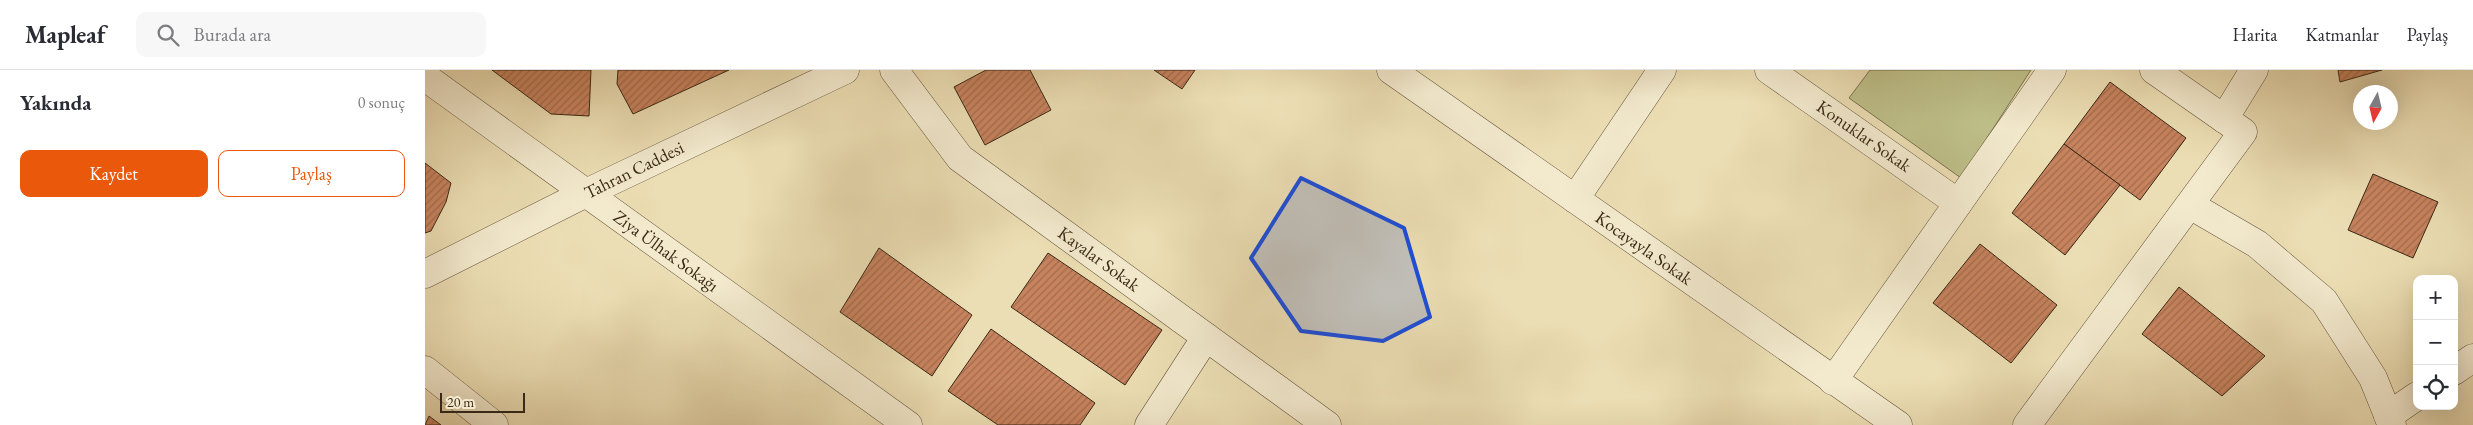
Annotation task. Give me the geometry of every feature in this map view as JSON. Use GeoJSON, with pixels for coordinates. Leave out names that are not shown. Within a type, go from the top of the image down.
{"type":"FeatureCollection","features":[{"type":"Feature","properties":{"kind":"street","name":"Tahran Caddesi"},"geometry":{"type":"LineString","coordinates":[[425,274],[586,193],[845,70]]}},
{"type":"Feature","properties":{"kind":"street","name":"Kayalar Sokak"},"geometry":{"type":"LineString","coordinates":[[894,70],[960,158],[1327,425]]}},
{"type":"Feature","properties":{"kind":"street","name":"Kocayayla Sokak"},"geometry":{"type":"LineString","coordinates":[[1391,70],[1898,425]]}},
{"type":"Feature","properties":{"kind":"street"},"geometry":{"type":"LineString","coordinates":[[1575,199],[1662,70]]}},
{"type":"Feature","properties":{"kind":"street","name":"Konuklar Sokak"},"geometry":{"type":"LineString","coordinates":[[1769,70],[1958,203]]}},
{"type":"Feature","properties":{"kind":"street"},"geometry":{"type":"LineString","coordinates":[[1833,381],[2052,70]]}},
{"type":"Feature","properties":{"kind":"street"},"geometry":{"type":"LineString","coordinates":[[2154,70],[2234,126]]}},
{"type":"Feature","properties":{"kind":"street"},"geometry":{"type":"LineString","coordinates":[[2027,425],[2190,204],[2234,126],[2254,70]]}},
{"type":"Feature","properties":{"kind":"street","name":"Ziya Ülhak Sokağı"},"geometry":{"type":"LineString","coordinates":[[425,77],[908,425]]}},
{"type":"Feature","properties":{"kind":"street"},"geometry":{"type":"LineString","coordinates":[[2190,204],[2257,244],[2324,301],[2373,378],[2390,420],[2413,400]]}},
{"type":"Feature","properties":{"kind":"street"},"geometry":{"type":"LineString","coordinates":[[1149,425],[1206,337]]}},
{"type":"Feature","properties":{"kind":"street"},"geometry":{"type":"LineString","coordinates":[[2458,368],[2473,358]]}},
{"type":"Feature","properties":{"kind":"street"},"geometry":{"type":"LineString","coordinates":[[425,370],[494,425]]}},
{"type":"Feature","properties":{"kind":"highlighted area"},"geometry":{"type":"Polygon","coordinates":[[[1301,178],[1404,228],[1430,317],[1383,341],[1301,331],[1251,258],[1301,178]]]}},
{"type":"Feature","properties":{"kind":"green space"},"geometry":{"type":"Polygon","coordinates":[[[1870,70],[2031,70],[1961,178],[1849,98],[1870,70]]]}},
{"type":"Feature","properties":{"kind":"building"},"geometry":{"type":"Polygon","coordinates":[[[492,70],[591,70],[589,116],[551,114],[492,70]]]}},
{"type":"Feature","properties":{"kind":"building"},"geometry":{"type":"Polygon","coordinates":[[[618,70],[729,70],[633,114],[617,84],[618,70]]]}},
{"type":"Feature","properties":{"kind":"building"},"geometry":{"type":"Polygon","coordinates":[[[986,70],[1030,70],[1051,110],[985,145],[954,87],[986,70]]]}},
{"type":"Feature","properties":{"kind":"building"},"geometry":{"type":"Polygon","coordinates":[[[1154,70],[1195,70],[1182,89],[1154,70]]]}},
{"type":"Feature","properties":{"kind":"building"},"geometry":{"type":"Polygon","coordinates":[[[2338,70],[2382,70],[2340,82],[2338,70]]]}},
{"type":"Feature","properties":{"kind":"building"},"geometry":{"type":"Polygon","coordinates":[[[2110,82],[2186,138],[2140,200],[2064,144],[2110,82]]]}},
{"type":"Feature","properties":{"kind":"building"},"geometry":{"type":"Polygon","coordinates":[[[2064,144],[2120,185],[2065,255],[2012,213],[2064,144]]]}},
{"type":"Feature","properties":{"kind":"building"},"geometry":{"type":"Polygon","coordinates":[[[425,163],[451,183],[446,202],[431,231],[425,233],[425,163]]]}},
{"type":"Feature","properties":{"kind":"building"},"geometry":{"type":"Polygon","coordinates":[[[2373,174],[2438,202],[2413,258],[2348,230],[2373,174]]]}},
{"type":"Feature","properties":{"kind":"building"},"geometry":{"type":"Polygon","coordinates":[[[1980,244],[2057,305],[2011,363],[1933,303],[1980,244]]]}},
{"type":"Feature","properties":{"kind":"building"},"geometry":{"type":"Polygon","coordinates":[[[879,248],[972,315],[932,376],[840,312],[879,248]]]}},
{"type":"Feature","properties":{"kind":"building"},"geometry":{"type":"Polygon","coordinates":[[[1048,253],[1162,330],[1125,385],[1011,307],[1048,253]]]}},
{"type":"Feature","properties":{"kind":"building"},"geometry":{"type":"Polygon","coordinates":[[[2179,287],[2265,356],[2222,396],[2142,334],[2179,287]]]}},
{"type":"Feature","properties":{"kind":"building"},"geometry":{"type":"Polygon","coordinates":[[[991,329],[1095,403],[1080,425],[998,425],[948,391],[991,329]]]}},
{"type":"Feature","properties":{"kind":"building"},"geometry":{"type":"Polygon","coordinates":[[[429,416],[441,425],[425,425],[429,416]]]}}]}
